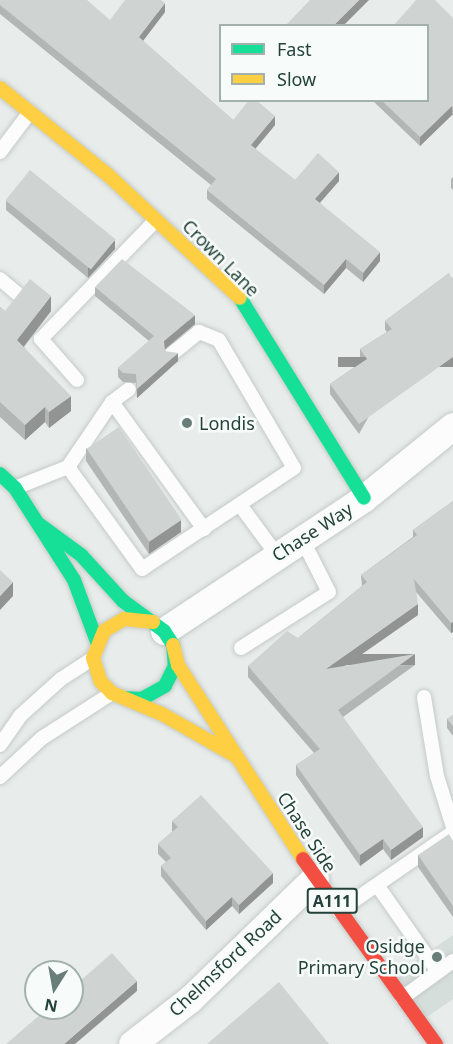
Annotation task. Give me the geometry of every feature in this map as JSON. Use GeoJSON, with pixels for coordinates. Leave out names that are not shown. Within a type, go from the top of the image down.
{"type":"FeatureCollection","features":[{"type":"Feature","properties":{"kind":"main road","name":"Crown Lane"},"geometry":{"type":"LineString","coordinates":[[0,88],[108,175],[244,303],[364,498]]}},
{"type":"Feature","properties":{"kind":"main road"},"geometry":{"type":"LineString","coordinates":[[0,474],[15,488],[40,525],[88,610],[97,642]]}},
{"type":"Feature","properties":{"kind":"main road"},"geometry":{"type":"LineString","coordinates":[[40,525],[81,555],[123,601],[163,633],[175,666],[165,686],[142,699],[118,696],[101,682],[93,658],[97,642],[113,623],[124,619],[163,633]]}},
{"type":"Feature","properties":{"kind":"main road","name":"Chase Side"},"geometry":{"type":"LineString","coordinates":[[163,633],[178,665],[315,878],[436,1044]]}},
{"type":"Feature","properties":{"kind":"main road","name":"Chase Side"},"geometry":{"type":"LineString","coordinates":[[118,696],[162,714],[234,755]]}},
{"type":"Feature","properties":{"kind":"street","name":"Chase Way"},"geometry":{"type":"LineString","coordinates":[[163,633],[364,498],[453,426]]}},
{"type":"Feature","properties":{"kind":"street","name":"Chelmsford Road"},"geometry":{"type":"LineString","coordinates":[[132,1044],[190,999],[315,878]]}},
{"type":"Feature","properties":{"kind":"lane"},"geometry":{"type":"LineString","coordinates":[[0,152],[30,112]]}},
{"type":"Feature","properties":{"kind":"lane"},"geometry":{"type":"LineString","coordinates":[[77,380],[41,339],[156,220]]}},
{"type":"Feature","properties":{"kind":"lane"},"geometry":{"type":"LineString","coordinates":[[0,279],[18,294]]}},
{"type":"Feature","properties":{"kind":"lane"},"geometry":{"type":"LineString","coordinates":[[68,467],[142,569],[294,468],[219,340],[199,333],[172,354]]}},
{"type":"Feature","properties":{"kind":"lane"},"geometry":{"type":"LineString","coordinates":[[15,488],[68,467],[111,402],[129,389]]}},
{"type":"Feature","properties":{"kind":"lane"},"geometry":{"type":"LineString","coordinates":[[111,402],[204,529]]}},
{"type":"Feature","properties":{"kind":"lane"},"geometry":{"type":"LineString","coordinates":[[240,504],[277,555]]}},
{"type":"Feature","properties":{"kind":"lane"},"geometry":{"type":"LineString","coordinates":[[241,648],[329,592],[302,539]]}},
{"type":"Feature","properties":{"kind":"lane"},"geometry":{"type":"LineString","coordinates":[[1,742],[20,716],[61,679],[93,658]]}},
{"type":"Feature","properties":{"kind":"lane"},"geometry":{"type":"LineString","coordinates":[[0,777],[42,738],[118,696]]}},
{"type":"Feature","properties":{"kind":"lane"},"geometry":{"type":"LineString","coordinates":[[424,697],[437,776],[453,827]]}},
{"type":"Feature","properties":{"kind":"lane"},"geometry":{"type":"LineString","coordinates":[[339,911],[453,832]]}},
{"type":"Feature","properties":{"kind":"lane"},"geometry":{"type":"LineString","coordinates":[[377,885],[438,972]]}},
{"type":"Feature","properties":{"kind":"lane"},"geometry":{"type":"LineString","coordinates":[[402,998],[453,961]]}},
{"type":"Feature","properties":{"kind":"shaded area","name":"Osidge Primary School"},"geometry":{"type":"Polygon","coordinates":[[[453,935],[453,999],[420,1022],[390,979],[453,935]]]}},
{"type":"Feature","properties":{"kind":"building"},"geometry":{"type":"Polygon","coordinates":[[[0,0],[87,0],[110,20],[125,0],[161,0],[165,3],[139,37],[233,120],[247,102],[258,102],[275,116],[251,145],[295,180],[318,153],[339,172],[315,199],[380,252],[363,273],[346,259],[324,285],[207,190],[216,179],[0,5],[0,0]]]}},
{"type":"Feature","properties":{"kind":"building"},"geometry":{"type":"Polygon","coordinates":[[[310,0],[359,0],[335,24],[287,24],[310,0]]]}},
{"type":"Feature","properties":{"kind":"building"},"geometry":{"type":"Polygon","coordinates":[[[416,0],[435,0],[453,18],[453,108],[452,106],[420,137],[383,102],[429,102],[429,24],[395,24],[416,0]]]}},
{"type":"Feature","properties":{"kind":"building"},"geometry":{"type":"Polygon","coordinates":[[[30,170],[115,239],[91,270],[5,200],[30,170]]]}},
{"type":"Feature","properties":{"kind":"building"},"geometry":{"type":"Polygon","coordinates":[[[122,259],[195,315],[164,341],[165,351],[178,353],[137,389],[136,374],[123,373],[118,368],[154,336],[95,287],[122,259]]]}},
{"type":"Feature","properties":{"kind":"building"},"geometry":{"type":"Polygon","coordinates":[[[449,273],[453,277],[453,357],[359,424],[330,384],[367,359],[360,349],[392,329],[385,321],[449,273]]]}},
{"type":"Feature","properties":{"kind":"building"},"geometry":{"type":"Polygon","coordinates":[[[30,279],[51,296],[17,340],[71,396],[49,412],[45,407],[25,425],[0,402],[0,307],[5,311],[30,279]]]}},
{"type":"Feature","properties":{"kind":"building"},"geometry":{"type":"Polygon","coordinates":[[[119,427],[182,520],[149,542],[87,449],[119,427]]]}},
{"type":"Feature","properties":{"kind":"building"},"geometry":{"type":"Polygon","coordinates":[[[453,501],[453,622],[451,623],[414,579],[418,604],[326,669],[415,654],[338,710],[423,827],[391,850],[383,839],[360,855],[296,765],[320,749],[248,666],[287,631],[298,638],[367,582],[361,575],[417,535],[413,530],[453,501]]]}},
{"type":"Feature","properties":{"kind":"building"},"geometry":{"type":"Polygon","coordinates":[[[0,570],[13,582],[0,596],[0,570]]]}},
{"type":"Feature","properties":{"kind":"building"},"geometry":{"type":"Polygon","coordinates":[[[453,715],[453,726],[447,719],[453,715]]]}},
{"type":"Feature","properties":{"kind":"building"},"geometry":{"type":"Polygon","coordinates":[[[201,795],[273,873],[239,905],[232,897],[206,921],[161,866],[171,858],[158,844],[178,827],[172,821],[201,795]]]}},
{"type":"Feature","properties":{"kind":"building"},"geometry":{"type":"Polygon","coordinates":[[[449,834],[453,841],[453,906],[418,855],[449,834]]]}},
{"type":"Feature","properties":{"kind":"building"},"geometry":{"type":"Polygon","coordinates":[[[112,953],[137,981],[64,1044],[6,1044],[34,1020],[84,1020],[84,978],[112,953]]]}},
{"type":"Feature","properties":{"kind":"building"},"geometry":{"type":"Polygon","coordinates":[[[279,982],[329,1044],[207,1044],[279,982]]]}},
{"type":"Feature","properties":{"kind":"traffic: fast"},"geometry":{"type":"LineString","coordinates":[[240,298],[364,498]]}},
{"type":"Feature","properties":{"kind":"traffic: fast"},"geometry":{"type":"LineString","coordinates":[[0,474],[15,488],[74,580],[97,642]]}},
{"type":"Feature","properties":{"kind":"traffic: fast"},"geometry":{"type":"LineString","coordinates":[[40,525],[81,555],[123,601],[164,631],[173,645],[175,666],[165,686],[142,699],[125,698]]}},
{"type":"Feature","properties":{"kind":"traffic: slow"},"geometry":{"type":"LineString","coordinates":[[0,88],[108,175],[240,298]]}},
{"type":"Feature","properties":{"kind":"traffic: slow"},"geometry":{"type":"LineString","coordinates":[[153,622],[124,619],[104,631],[93,658],[101,682],[112,693],[162,714],[234,755]]}},
{"type":"Feature","properties":{"kind":"traffic: slow"},"geometry":{"type":"LineString","coordinates":[[173,645],[178,665],[303,859]]}},
{"type":"Feature","properties":{"kind":"traffic: jam"},"geometry":{"type":"LineString","coordinates":[[303,859],[436,1044]]}},
{"type":"Feature","properties":{"kind":"place","name":"Londis"},"geometry":{"type":"Point","coordinates":[187,423]}},
{"type":"Feature","properties":{"kind":"place","name":"Osidge Primary School"},"geometry":{"type":"Point","coordinates":[437,957]}}]}
